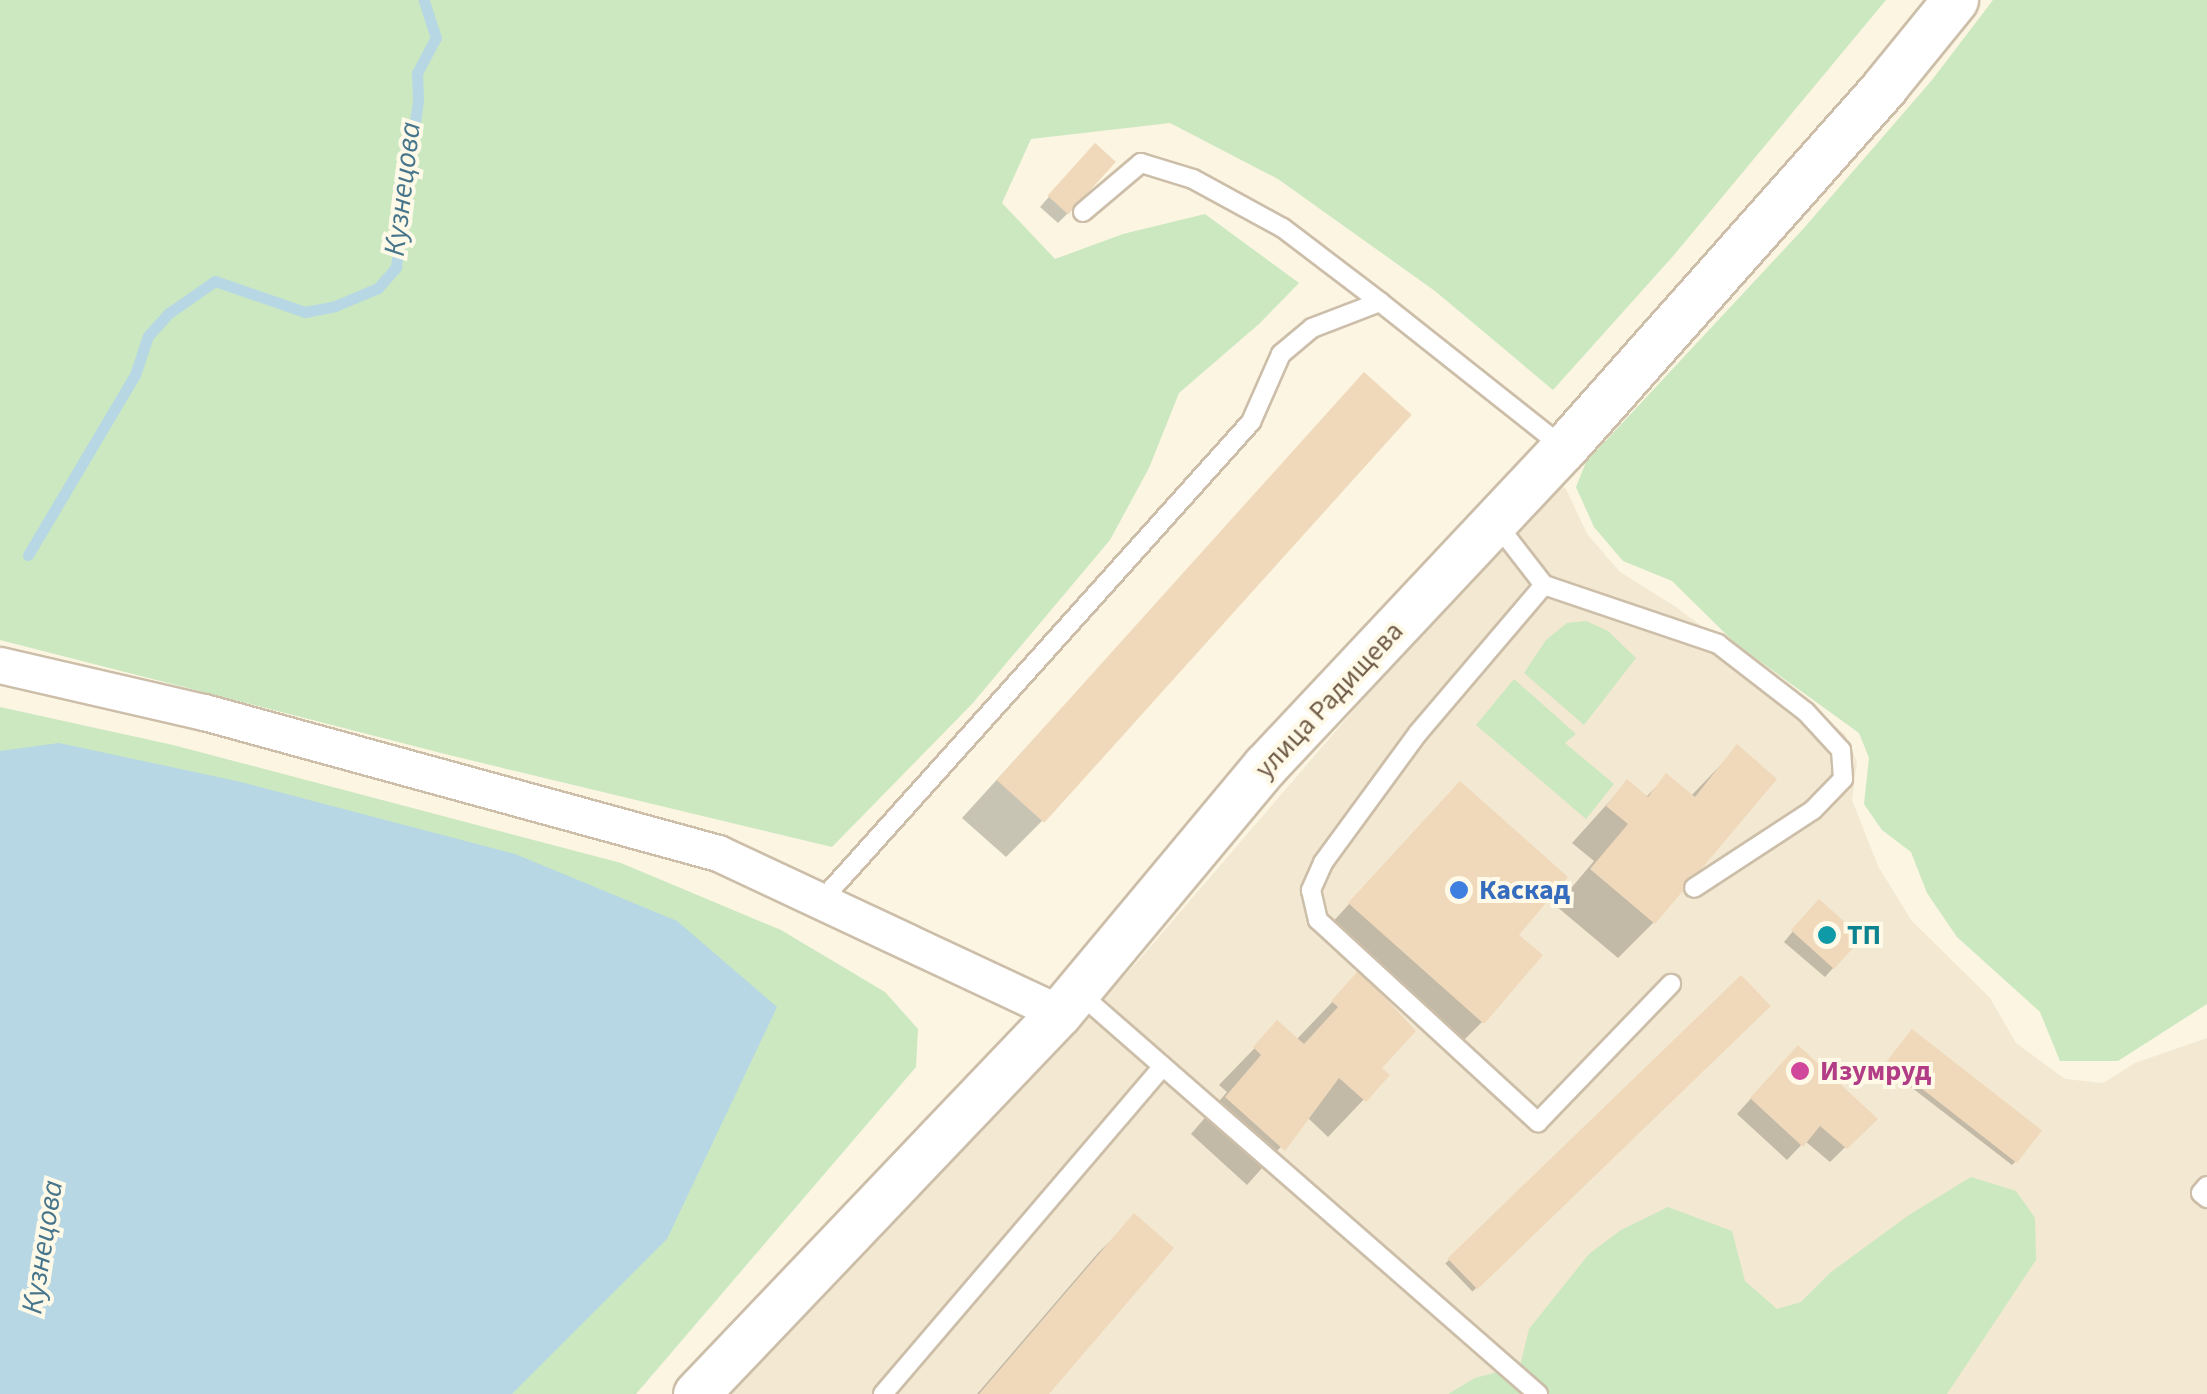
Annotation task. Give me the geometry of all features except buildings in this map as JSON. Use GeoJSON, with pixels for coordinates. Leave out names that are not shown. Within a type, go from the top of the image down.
{"type":"FeatureCollection","features":[{"type":"Feature","properties":{"kind":"street","name":"улица Радищева"},"geometry":{"type":"LineString","coordinates":[[696,1394],[1068,1002],[1266,766],[1564,448],[1885,86],[1955,0]]}},
{"type":"Feature","properties":{"kind":"street"},"geometry":{"type":"LineString","coordinates":[[0,665],[204,712],[718,852],[821,901],[1068,1002]]}},
{"type":"Feature","properties":{"kind":"lane"},"geometry":{"type":"LineString","coordinates":[[1083,212],[1140,163],[1193,179],[1283,228],[1564,448]]}},
{"type":"Feature","properties":{"kind":"lane"},"geometry":{"type":"LineString","coordinates":[[821,901],[1250,422],[1282,354],[1312,328],[1380,302]]}},
{"type":"Feature","properties":{"kind":"lane"},"geometry":{"type":"LineString","coordinates":[[1494,521],[1544,585],[1718,644],[1806,712],[1841,750],[1843,779],[1814,810],[1694,888]]}},
{"type":"Feature","properties":{"kind":"lane"},"geometry":{"type":"LineString","coordinates":[[1544,585],[1418,733],[1323,862],[1311,890],[1318,920],[1538,1122],[1672,984]]}},
{"type":"Feature","properties":{"kind":"lane"},"geometry":{"type":"LineString","coordinates":[[1068,1002],[1164,1066],[1538,1394]]}},
{"type":"Feature","properties":{"kind":"lane"},"geometry":{"type":"LineString","coordinates":[[883,1394],[1164,1066]]}},
{"type":"Feature","properties":{"kind":"lane"},"geometry":{"type":"LineString","coordinates":[[2207,1186],[2201,1193],[2207,1198]]}},
{"type":"Feature","properties":{"kind":"shaded area"},"geometry":{"type":"Polygon","coordinates":[[[1558,484],[1566,489],[1587,534],[1620,572],[1676,607],[1845,734],[1857,762],[1852,800],[1878,866],[1911,920],[1990,998],[2016,1043],[2065,1079],[2103,1083],[2135,1063],[2207,1038],[2207,1394],[732,1394],[1138,961],[1445,604],[1558,484]]]}},
{"type":"Feature","properties":{"kind":"green space"},"geometry":{"type":"Polygon","coordinates":[[[0,0],[1886,0],[1674,255],[1553,390],[1435,291],[1278,179],[1170,123],[1031,139],[1002,203],[1055,259],[1123,234],[1205,214],[1299,283],[1259,324],[1179,393],[1149,468],[1110,540],[972,704],[832,847],[449,755],[0,640],[0,0]]]}},
{"type":"Feature","properties":{"kind":"green space"},"geometry":{"type":"Polygon","coordinates":[[[1993,0],[2207,0],[2207,1004],[2118,1061],[2060,1061],[2040,1012],[1957,937],[1927,893],[1911,852],[1882,830],[1864,804],[1869,758],[1859,733],[1736,644],[1672,581],[1623,561],[1594,527],[1576,487],[1586,462],[1804,228],[1932,80],[1993,0]]]}},
{"type":"Feature","properties":{"kind":"green space"},"geometry":{"type":"Polygon","coordinates":[[[1586,621],[1608,631],[1636,658],[1584,725],[1524,673],[1546,640],[1567,623],[1586,621]]]}},
{"type":"Feature","properties":{"kind":"green space"},"geometry":{"type":"Polygon","coordinates":[[[1514,679],[1576,734],[1565,743],[1614,784],[1586,819],[1476,725],[1514,679]]]}},
{"type":"Feature","properties":{"kind":"green space"},"geometry":{"type":"Polygon","coordinates":[[[0,707],[173,745],[621,863],[781,930],[885,992],[918,1029],[916,1067],[636,1394],[0,1394],[0,707]]]}},
{"type":"Feature","properties":{"kind":"green space"},"geometry":{"type":"Polygon","coordinates":[[[1971,1177],[2016,1191],[2035,1218],[2036,1260],[1947,1394],[1448,1394],[1475,1378],[1520,1366],[1529,1329],[1589,1254],[1621,1230],[1668,1207],[1732,1231],[1745,1281],[1777,1309],[1801,1302],[1831,1272],[1909,1215],[1971,1177]]]}},
{"type":"Feature","properties":{"kind":"water"},"geometry":{"type":"Polygon","coordinates":[[[59,743],[241,782],[515,854],[677,921],[777,1007],[667,1239],[512,1394],[0,1394],[0,751],[59,743]]]}},
{"type":"Feature","properties":{"kind":"waterway","name":"Кузнецова"},"geometry":{"type":"LineString","coordinates":[[28,555],[135,375],[148,336],[169,313],[215,281],[305,312],[335,306],[378,288],[396,267],[418,100],[417,73],[436,38],[424,0]]}},
{"type":"Feature","properties":{"kind":"place","name":"Каскад"},"geometry":{"type":"Point","coordinates":[1459,890]}},
{"type":"Feature","properties":{"kind":"place","name":"ТП"},"geometry":{"type":"Point","coordinates":[1827,935]}},
{"type":"Feature","properties":{"kind":"place","name":"Изумруд"},"geometry":{"type":"Point","coordinates":[1800,1071]}}]}
